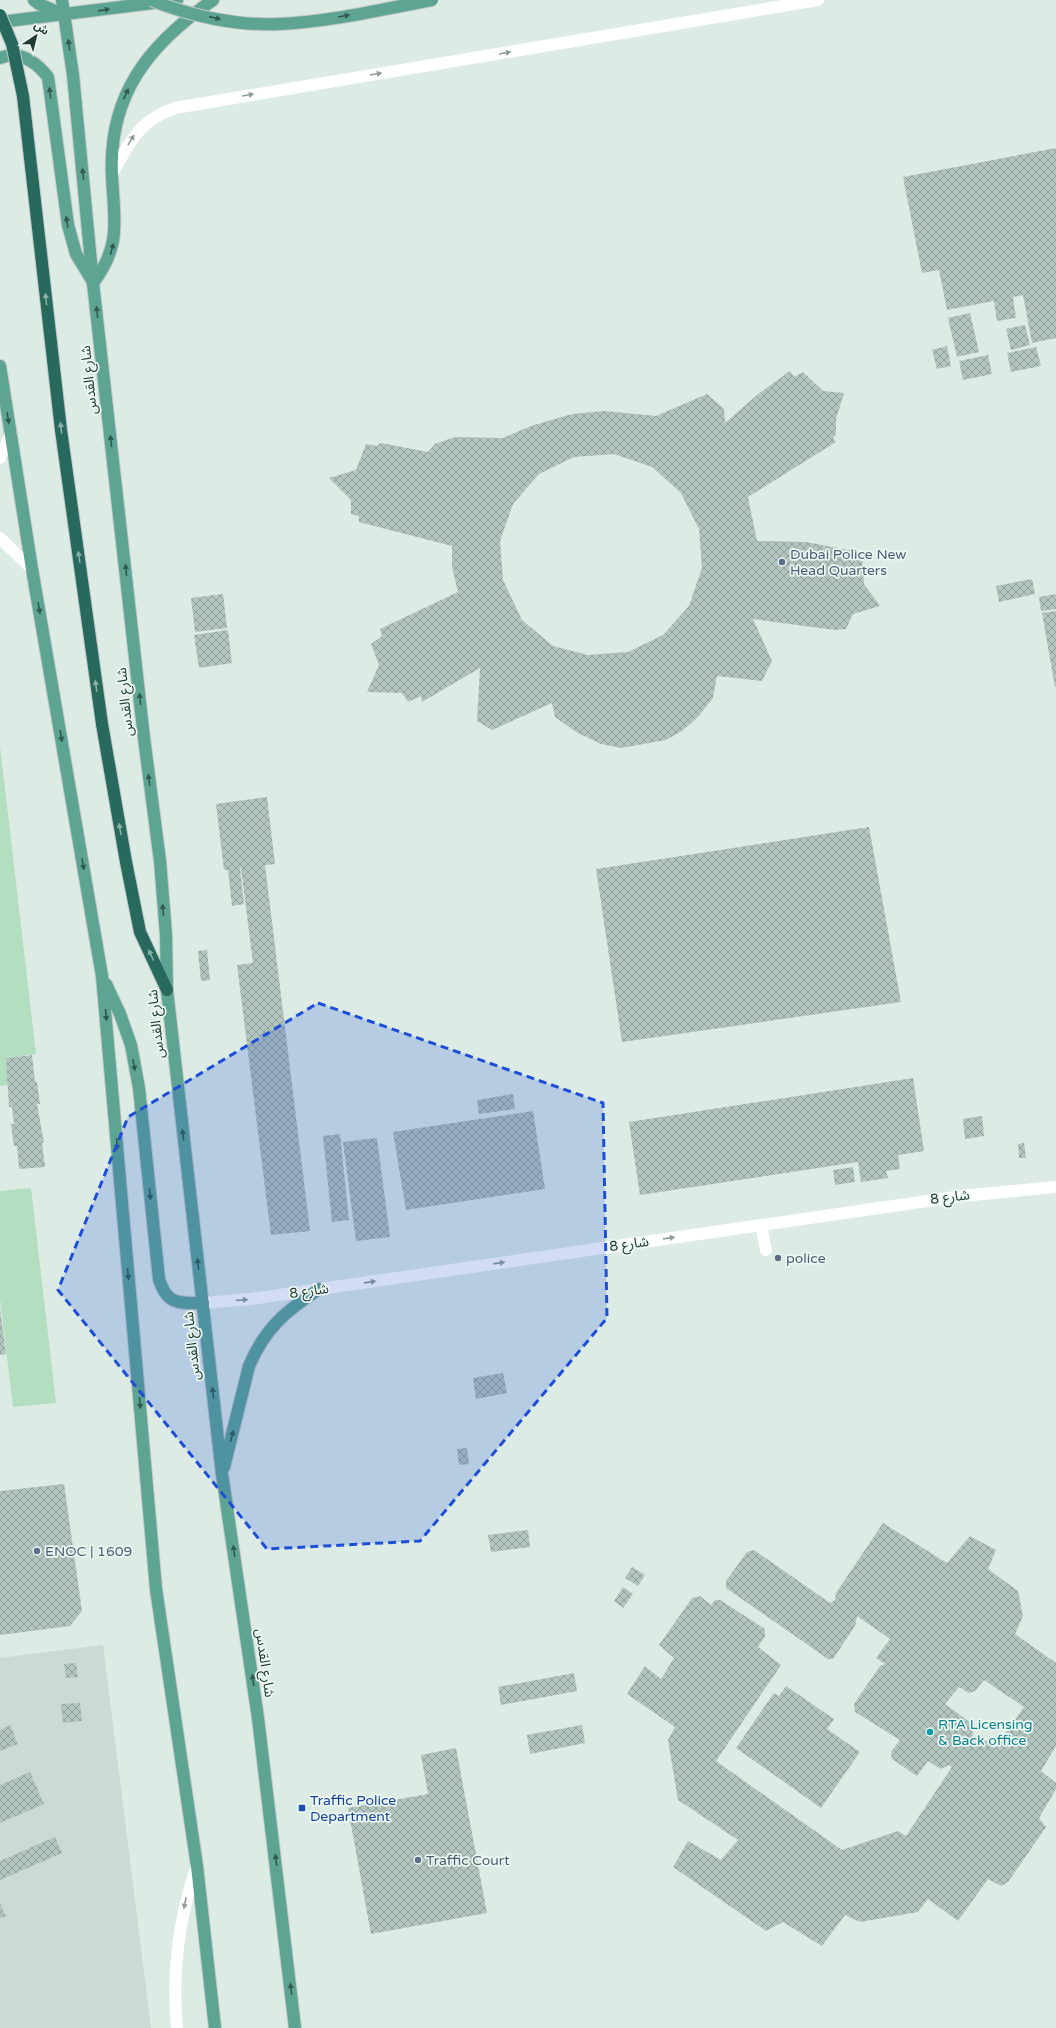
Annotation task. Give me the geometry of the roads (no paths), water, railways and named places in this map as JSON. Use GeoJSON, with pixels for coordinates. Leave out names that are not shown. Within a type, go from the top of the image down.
{"type":"FeatureCollection","features":[{"type":"Feature","properties":{"kind":"highway"},"geometry":{"type":"LineString","coordinates":[[0,15],[12,44],[23,96],[61,430],[102,724],[140,932],[167,990]]}},
{"type":"Feature","properties":{"kind":"main road"},"geometry":{"type":"LineString","coordinates":[[34,0],[39,4],[65,15]]}},
{"type":"Feature","properties":{"kind":"main road","name":"شارع القدس"},"geometry":{"type":"LineString","coordinates":[[62,0],[73,75],[93,283],[144,738],[160,861],[166,935],[167,990],[222,1474],[258,1718],[295,2028]]}},
{"type":"Feature","properties":{"kind":"main road"},"geometry":{"type":"LineString","coordinates":[[151,0],[233,23],[278,24],[320,20],[432,0]]}},
{"type":"Feature","properties":{"kind":"main road"},"geometry":{"type":"LineString","coordinates":[[0,22],[177,0]]}},
{"type":"Feature","properties":{"kind":"main road"},"geometry":{"type":"LineString","coordinates":[[0,58],[6,56],[25,57],[38,64],[48,77],[68,225],[76,254],[93,283],[103,270],[111,254],[114,238],[112,174],[113,138],[118,114],[126,92],[138,72],[168,36],[213,0]]}},
{"type":"Feature","properties":{"kind":"main road"},"geometry":{"type":"LineString","coordinates":[[0,366],[32,570],[102,976],[156,1589],[196,1866],[215,2028]]}},
{"type":"Feature","properties":{"kind":"main road"},"geometry":{"type":"LineString","coordinates":[[102,976],[120,1014],[130,1045],[139,1088],[161,1285],[163,1291],[170,1300],[180,1303],[203,1303]]}},
{"type":"Feature","properties":{"kind":"main road"},"geometry":{"type":"LineString","coordinates":[[222,1474],[249,1366],[254,1353],[264,1336],[275,1322],[289,1310],[319,1289]]}},
{"type":"Feature","properties":{"kind":"street"},"geometry":{"type":"LineString","coordinates":[[112,174],[136,133],[147,121],[161,113],[175,108],[818,0]]}},
{"type":"Feature","properties":{"kind":"street"},"geometry":{"type":"LineString","coordinates":[[0,458],[11,434]]}},
{"type":"Feature","properties":{"kind":"street"},"geometry":{"type":"LineString","coordinates":[[0,538],[32,570]]}},
{"type":"Feature","properties":{"kind":"street","name":"شارع 8"},"geometry":{"type":"LineString","coordinates":[[203,1303],[251,1299],[962,1196],[1056,1187]]}},
{"type":"Feature","properties":{"kind":"street"},"geometry":{"type":"LineString","coordinates":[[761,1225],[766,1250]]}},
{"type":"Feature","properties":{"kind":"street"},"geometry":{"type":"LineString","coordinates":[[177,2028],[176,1985],[180,1930],[187,1895],[196,1866]]}},
{"type":"Feature","properties":{"kind":"place","name":"Dubai Police New Head Quarters"},"geometry":{"type":"Point","coordinates":[782,562]}},
{"type":"Feature","properties":{"kind":"place","name":"police"},"geometry":{"type":"Point","coordinates":[778,1258]}},
{"type":"Feature","properties":{"kind":"place","name":"ENOC | 1609"},"geometry":{"type":"Point","coordinates":[37,1551]}},
{"type":"Feature","properties":{"kind":"place","name":"RTA Licensing & Back office"},"geometry":{"type":"Point","coordinates":[930,1732]}},
{"type":"Feature","properties":{"kind":"place","name":"Traffic Police Department"},"geometry":{"type":"Point","coordinates":[302,1808]}},
{"type":"Feature","properties":{"kind":"place","name":"Traffic Court"},"geometry":{"type":"Point","coordinates":[418,1860]}}]}
